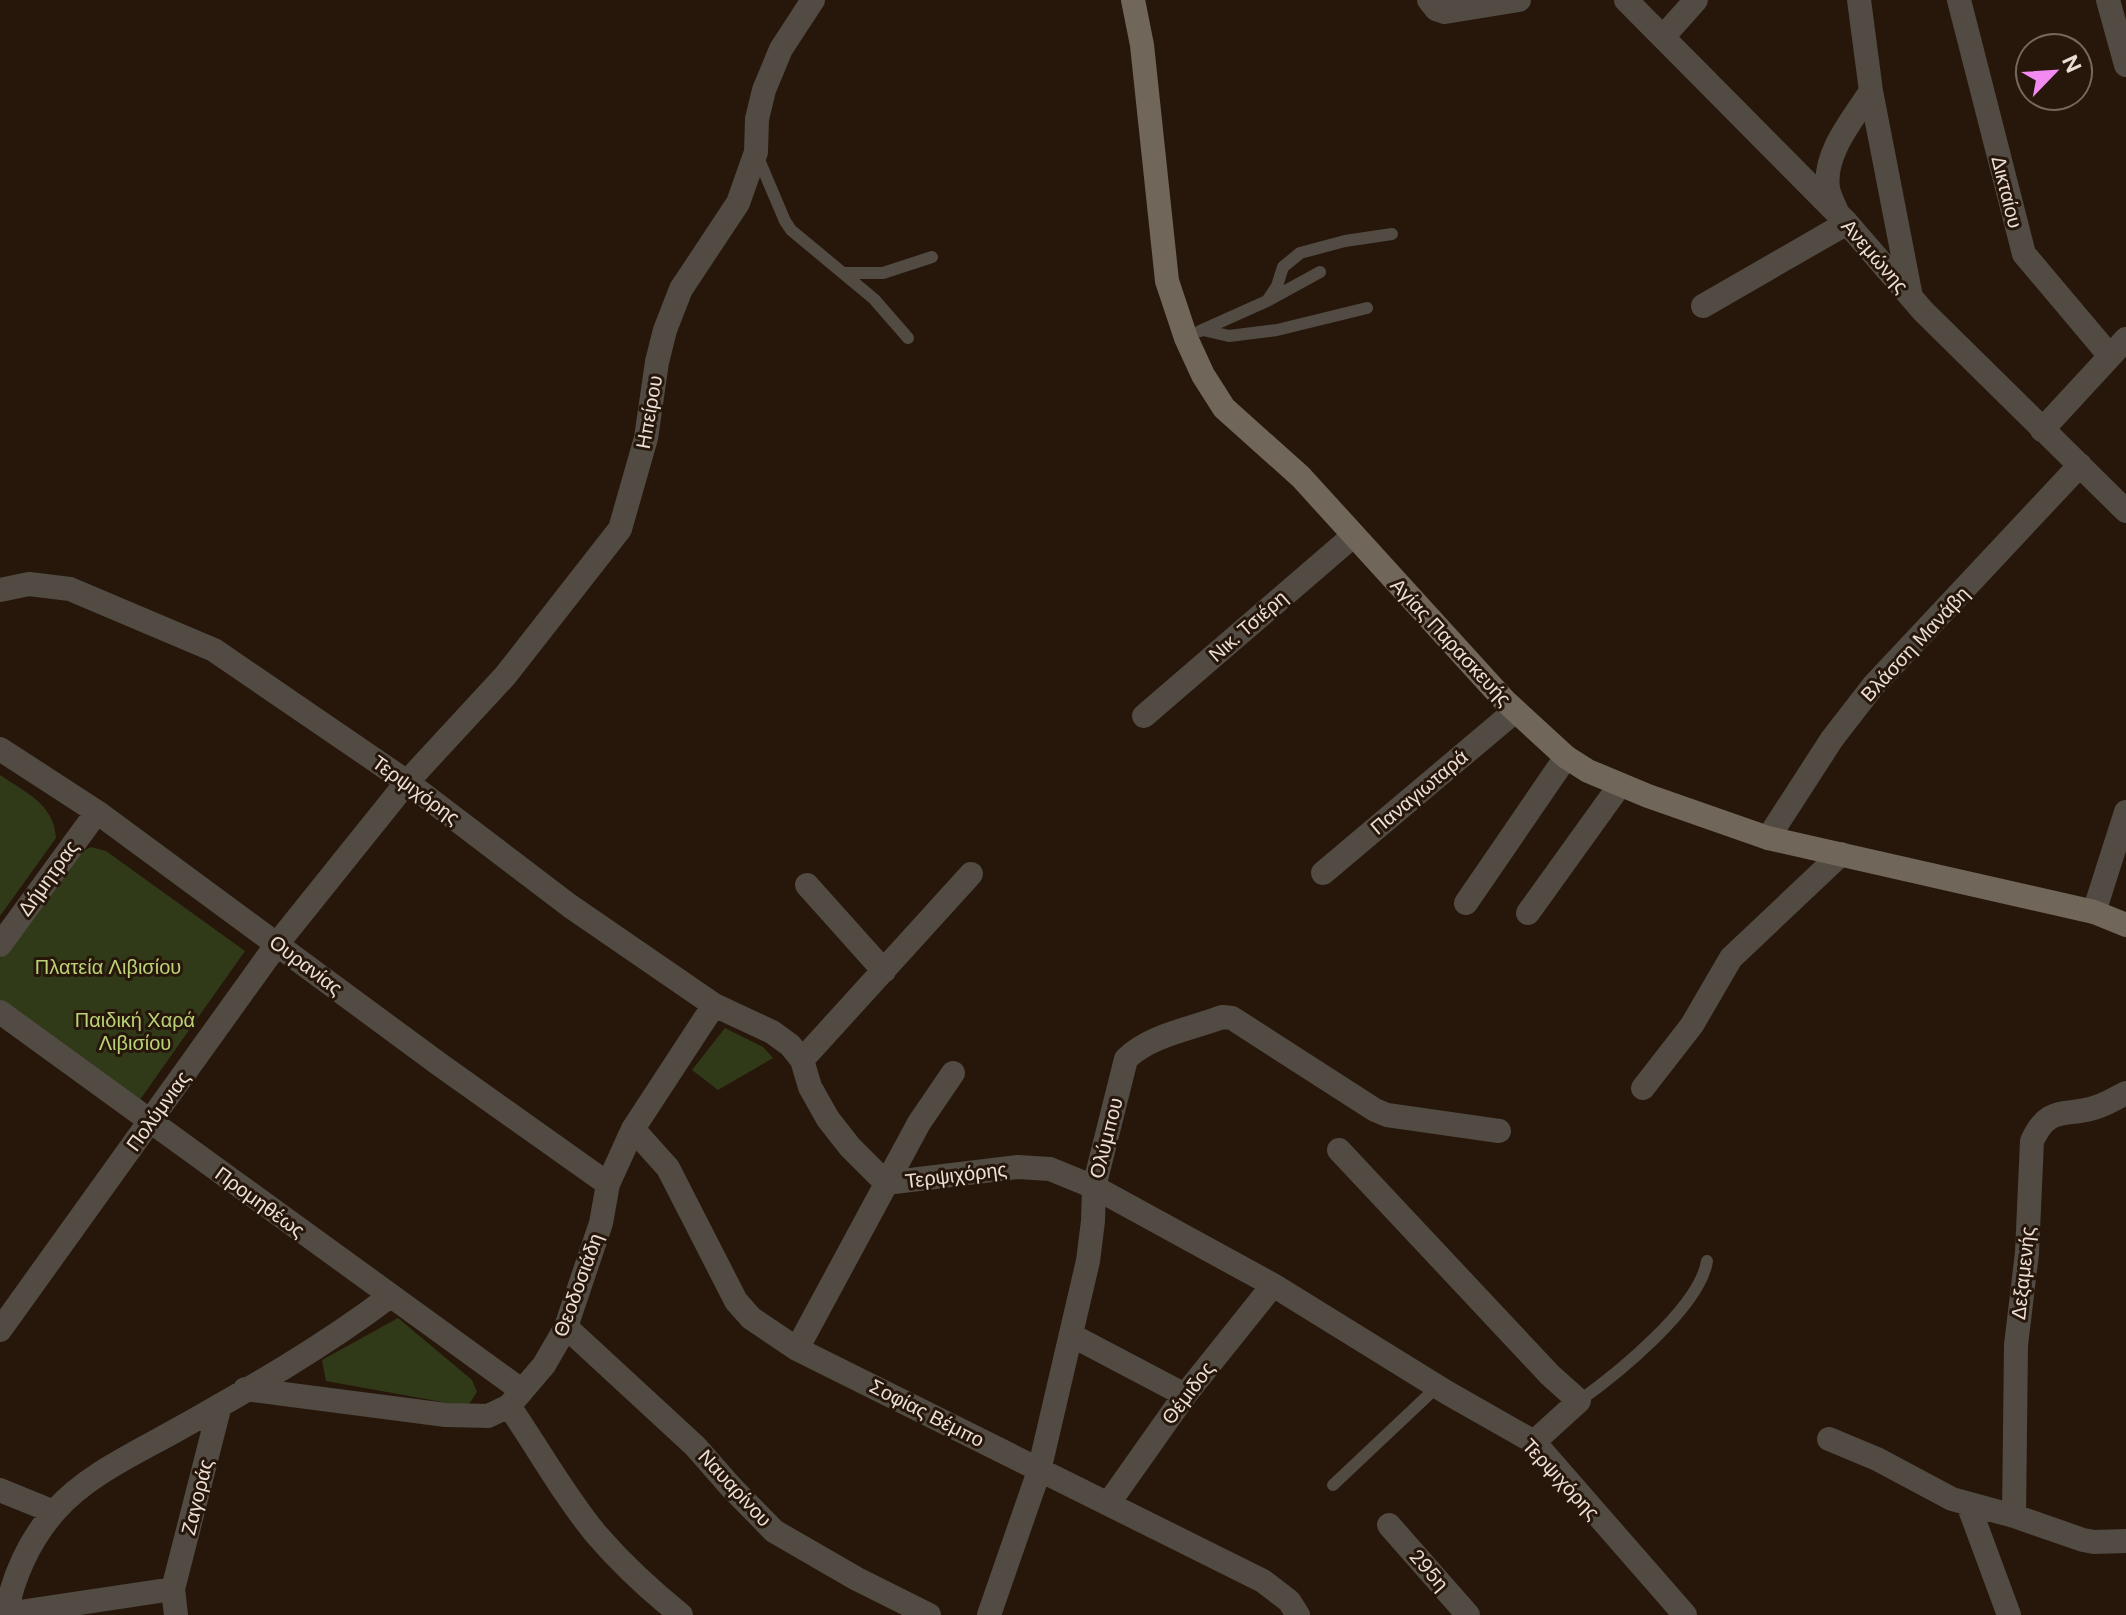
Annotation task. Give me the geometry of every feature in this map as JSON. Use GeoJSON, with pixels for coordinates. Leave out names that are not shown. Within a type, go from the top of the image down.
{"type":"FeatureCollection","features":[{"type":"Feature","properties":{"kind":"street","name":"Ηπείρου"},"geometry":{"type":"LineString","coordinates":[[407,782],[505,676],[620,529],[646,438],[665,330],[681,289],[738,203],[756,152],[757,119],[772,69],[794,27],[813,0]]}},
{"type":"Feature","properties":{"kind":"street","name":"Αγίας Παρασκευής"},"geometry":{"type":"LineString","coordinates":[[1133,0],[1149,100],[1163,259],[1171,297],[1195,334],[1203,375],[1224,408],[1301,477],[1515,711],[1566,757],[1620,785],[1768,838],[2094,912],[2126,925]]}},
{"type":"Feature","properties":{"kind":"street"},"geometry":{"type":"LineString","coordinates":[[1434,4],[1519,0]]}},
{"type":"Feature","properties":{"kind":"street","name":"Ανεμώνης"},"geometry":{"type":"LineString","coordinates":[[1626,0],[1842,218],[1911,297],[2126,511]]}},
{"type":"Feature","properties":{"kind":"street"},"geometry":{"type":"LineString","coordinates":[[1663,37],[1696,0]]}},
{"type":"Feature","properties":{"kind":"street"},"geometry":{"type":"LineString","coordinates":[[1859,0],[1871,91],[1911,297]]}},
{"type":"Feature","properties":{"kind":"street","name":"Δικταίου"},"geometry":{"type":"LineString","coordinates":[[1959,0],[2024,254],[2118,348]]}},
{"type":"Feature","properties":{"kind":"street"},"geometry":{"type":"LineString","coordinates":[[2108,0],[2126,65]]}},
{"type":"Feature","properties":{"kind":"street"},"geometry":{"type":"LineString","coordinates":[[1703,306],[1842,218],[1828,189],[1828,168],[1842,138],[1871,91]]}},
{"type":"Feature","properties":{"kind":"street"},"geometry":{"type":"LineString","coordinates":[[2042,430],[2118,348]]}},
{"type":"Feature","properties":{"kind":"street","name":"Βλάσση Μανάβη"},"geometry":{"type":"LineString","coordinates":[[1768,838],[1832,739],[1873,686],[2080,465]]}},
{"type":"Feature","properties":{"kind":"street","name":"Νικ. Τσιέρη"},"geometry":{"type":"LineString","coordinates":[[1144,716],[1353,536]]}},
{"type":"Feature","properties":{"kind":"street","name":"Τερψιχόρης"},"geometry":{"type":"LineString","coordinates":[[0,590],[29,584],[70,589],[214,650],[407,782],[570,906],[714,1005],[772,1032],[790,1045],[802,1060],[806,1079],[823,1112],[850,1147],[886,1183],[1031,1166],[1050,1169],[1094,1187],[1273,1285],[1534,1442],[1685,1615]]}},
{"type":"Feature","properties":{"kind":"street","name":"Παναγιωταρά"},"geometry":{"type":"LineString","coordinates":[[1323,873],[1515,711]]}},
{"type":"Feature","properties":{"kind":"street","name":"Ουρανίας"},"geometry":{"type":"LineString","coordinates":[[0,749],[97,812],[439,1064],[608,1184]]}},
{"type":"Feature","properties":{"kind":"street"},"geometry":{"type":"LineString","coordinates":[[1466,903],[1566,757]]}},
{"type":"Feature","properties":{"kind":"street","name":"Πολύμνιας"},"geometry":{"type":"LineString","coordinates":[[0,1330],[277,944],[407,782]]}},
{"type":"Feature","properties":{"kind":"street"},"geometry":{"type":"LineString","coordinates":[[1528,913],[1620,785]]}},
{"type":"Feature","properties":{"kind":"street","name":"Δήμητρας"},"geometry":{"type":"LineString","coordinates":[[0,945],[97,812]]}},
{"type":"Feature","properties":{"kind":"street"},"geometry":{"type":"LineString","coordinates":[[2094,912],[2126,812]]}},
{"type":"Feature","properties":{"kind":"street"},"geometry":{"type":"LineString","coordinates":[[1643,1088],[1692,1025],[1731,958],[1841,854]]}},
{"type":"Feature","properties":{"kind":"street"},"geometry":{"type":"LineString","coordinates":[[802,1060],[971,874]]}},
{"type":"Feature","properties":{"kind":"street"},"geometry":{"type":"LineString","coordinates":[[807,885],[884,971]]}},
{"type":"Feature","properties":{"kind":"street","name":"Θεοδοσιάδη"},"geometry":{"type":"LineString","coordinates":[[515,1398],[544,1365],[566,1327],[601,1223],[608,1184],[633,1129],[714,1005]]}},
{"type":"Feature","properties":{"kind":"street","name":"Προμηθέως"},"geometry":{"type":"LineString","coordinates":[[0,1012],[389,1297],[515,1398]]}},
{"type":"Feature","properties":{"kind":"street","name":"Ολύμπου"},"geometry":{"type":"LineString","coordinates":[[989,1615],[1039,1471],[1088,1261],[1094,1187],[1126,1059],[1141,1046],[1222,1017],[1239,1021],[1387,1115],[1499,1131]]}},
{"type":"Feature","properties":{"kind":"street"},"geometry":{"type":"LineString","coordinates":[[797,1349],[919,1123],[953,1073]]}},
{"type":"Feature","properties":{"kind":"street","name":"Δεξαμενής"},"geometry":{"type":"LineString","coordinates":[[2014,1516],[2016,1345],[2027,1253],[2032,1141],[2039,1126],[2049,1118],[2062,1112],[2088,1110],[2126,1093]]}},
{"type":"Feature","properties":{"kind":"street","name":"Σοφίας Βέμπο"},"geometry":{"type":"LineString","coordinates":[[633,1129],[668,1168],[736,1301],[751,1318],[797,1349],[1263,1581],[1289,1601],[1298,1615]]}},
{"type":"Feature","properties":{"kind":"street"},"geometry":{"type":"LineString","coordinates":[[1339,1150],[1550,1375],[1579,1401],[1534,1442]]}},
{"type":"Feature","properties":{"kind":"street","name":"Θέμιδος"},"geometry":{"type":"LineString","coordinates":[[1108,1504],[1185,1395],[1273,1285]]}},
{"type":"Feature","properties":{"kind":"street"},"geometry":{"type":"LineString","coordinates":[[176,1615],[173,1589],[6,1615],[12,1584],[54,1512],[73,1494],[112,1467],[348,1328],[389,1297]]}},
{"type":"Feature","properties":{"kind":"street","name":"Ναυαρίνου"},"geometry":{"type":"LineString","coordinates":[[566,1327],[695,1446],[774,1531],[857,1579],[929,1615]]}},
{"type":"Feature","properties":{"kind":"street"},"geometry":{"type":"LineString","coordinates":[[1071,1335],[1185,1395]]}},
{"type":"Feature","properties":{"kind":"street"},"geometry":{"type":"LineString","coordinates":[[245,1389],[446,1415],[488,1416],[515,1398],[563,1488],[597,1534],[655,1594],[681,1615]]}},
{"type":"Feature","properties":{"kind":"street","name":"Ζαγοράς"},"geometry":{"type":"LineString","coordinates":[[173,1589],[220,1405]]}},
{"type":"Feature","properties":{"kind":"street"},"geometry":{"type":"LineString","coordinates":[[1829,1439],[1877,1459],[1936,1493],[1968,1504],[2094,1542],[2126,1541]]}},
{"type":"Feature","properties":{"kind":"street"},"geometry":{"type":"LineString","coordinates":[[0,1490],[54,1512]]}},
{"type":"Feature","properties":{"kind":"street"},"geometry":{"type":"LineString","coordinates":[[1968,1504],[2009,1615]]}},
{"type":"Feature","properties":{"kind":"street","name":"295η"},"geometry":{"type":"LineString","coordinates":[[1389,1525],[1468,1615]]}},
{"type":"Feature","properties":{"kind":"lane"},"geometry":{"type":"LineString","coordinates":[[756,152],[791,230],[874,299],[908,338]]}},
{"type":"Feature","properties":{"kind":"lane"},"geometry":{"type":"LineString","coordinates":[[1267,301],[1277,286],[1283,267],[1300,253],[1345,241],[1392,234]]}},
{"type":"Feature","properties":{"kind":"lane"},"geometry":{"type":"LineString","coordinates":[[843,273],[883,273],[932,257]]}},
{"type":"Feature","properties":{"kind":"lane"},"geometry":{"type":"LineString","coordinates":[[1195,334],[1267,301],[1320,272]]}},
{"type":"Feature","properties":{"kind":"lane"},"geometry":{"type":"LineString","coordinates":[[1195,334],[1229,336],[1277,330],[1367,308]]}},
{"type":"Feature","properties":{"kind":"lane"},"geometry":{"type":"LineString","coordinates":[[1579,1401],[1643,1349],[1685,1304],[1699,1287],[1707,1261]]}},
{"type":"Feature","properties":{"kind":"lane"},"geometry":{"type":"LineString","coordinates":[[1333,1485],[1438,1386]]}},
{"type":"Feature","properties":{"kind":"green space"},"geometry":{"type":"Polygon","coordinates":[[[0,775],[37,800],[50,816],[56,838],[0,916],[0,775]]]}},
{"type":"Feature","properties":{"kind":"green space","name":"Πλατεία Λιβισίου"},"geometry":{"type":"Polygon","coordinates":[[[91,847],[106,851],[245,951],[139,1101],[0,1007],[0,958],[73,856],[91,847]]]}},
{"type":"Feature","properties":{"kind":"green space"},"geometry":{"type":"Polygon","coordinates":[[[725,1028],[763,1047],[773,1058],[718,1090],[692,1070],[725,1028]]]}},
{"type":"Feature","properties":{"kind":"green space"},"geometry":{"type":"Polygon","coordinates":[[[398,1318],[472,1380],[477,1392],[469,1404],[459,1405],[326,1381],[322,1360],[398,1318]]]}},
{"type":"Feature","properties":{"kind":"park label","name":"Παιδική Χαρά Λιβισίου"},"geometry":{"type":"Point","coordinates":[135,1032]}}]}
